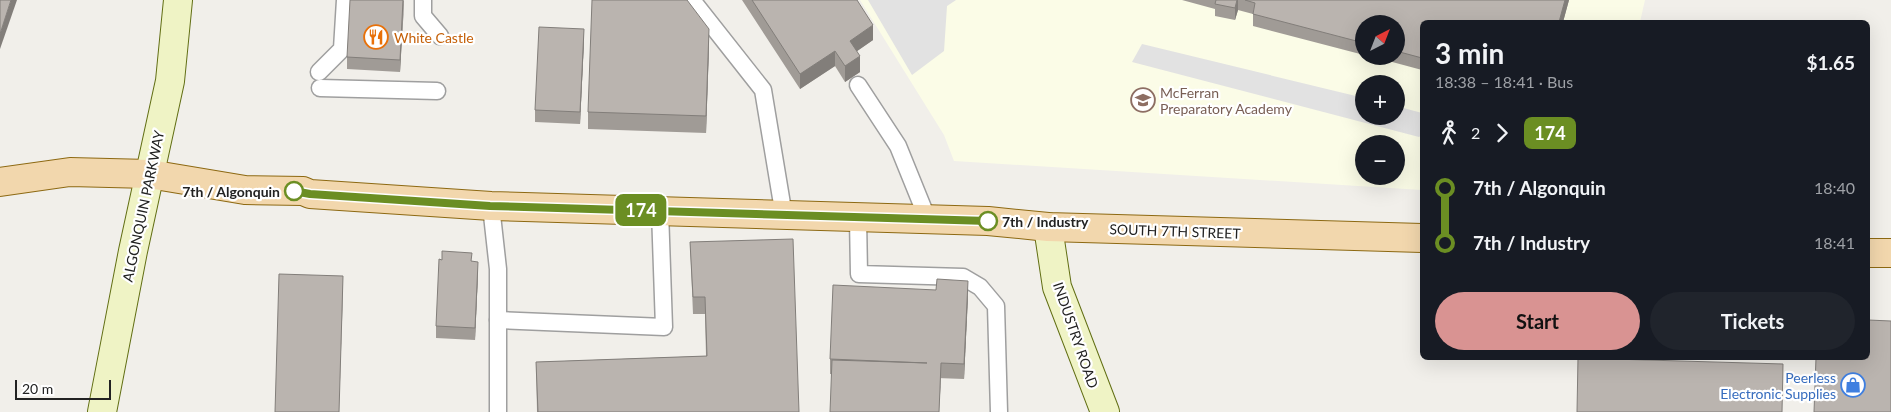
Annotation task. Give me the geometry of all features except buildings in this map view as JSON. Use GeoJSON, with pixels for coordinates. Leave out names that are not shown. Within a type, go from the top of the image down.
{"type":"FeatureCollection","features":[{"type":"Feature","properties":{"kind":"main road","name":"ALGONQUIN PARKWAY"},"geometry":{"type":"LineString","coordinates":[[102,412],[149,174],[170,81],[178,0]]}},
{"type":"Feature","properties":{"kind":"main road","name":"SOUTH 7TH STREET"},"geometry":{"type":"LineString","coordinates":[[0,182],[70,172],[149,174],[245,190],[303,192],[490,206],[988,221],[1048,227],[1420,238]]}},
{"type":"Feature","properties":{"kind":"main road","name":"INDUSTRY ROAD"},"geometry":{"type":"LineString","coordinates":[[1048,227],[1058,287],[1105,412]]}},
{"type":"Feature","properties":{"kind":"main road"},"geometry":{"type":"LineString","coordinates":[[1870,253],[1891,253]]}},
{"type":"Feature","properties":{"kind":"lane"},"geometry":{"type":"LineString","coordinates":[[345,0],[342,49],[320,80],[438,91]]}},
{"type":"Feature","properties":{"kind":"lane"},"geometry":{"type":"LineString","coordinates":[[422,0],[422,16],[440,36]]}},
{"type":"Feature","properties":{"kind":"lane"},"geometry":{"type":"LineString","coordinates":[[692,0],[763,90],[784,216]]}},
{"type":"Feature","properties":{"kind":"lane"},"geometry":{"type":"LineString","coordinates":[[858,85],[898,146],[928,220]]}},
{"type":"Feature","properties":{"kind":"lane"},"geometry":{"type":"LineString","coordinates":[[490,206],[498,268],[498,412]]}},
{"type":"Feature","properties":{"kind":"lane"},"geometry":{"type":"LineString","coordinates":[[498,320],[664,327],[660,211]]}},
{"type":"Feature","properties":{"kind":"lane"},"geometry":{"type":"LineString","coordinates":[[858,218],[859,274],[963,278],[980,287],[996,306],[1000,412]]}},
{"type":"Feature","properties":{"kind":"shaded area","name":"McFerran Preparatory Academy"},"geometry":{"type":"Polygon","coordinates":[[[860,0],[1645,0],[1640,20],[1420,20],[1420,190],[954,161],[944,135],[860,0]]]}},
{"type":"Feature","properties":{"kind":"shaded area"},"geometry":{"type":"Polygon","coordinates":[[[868,0],[956,0],[947,6],[944,51],[912,75],[868,0]]]}},
{"type":"Feature","properties":{"kind":"shaded area"},"geometry":{"type":"Polygon","coordinates":[[[1142,44],[1355,96],[1355,120],[1132,62],[1142,44]]]}},
{"type":"Feature","properties":{"kind":"shaded area"},"geometry":{"type":"Polygon","coordinates":[[[1405,108],[1420,112],[1419,137],[1373,125],[1405,125],[1405,108]]]}},
{"type":"Feature","properties":{"kind":"bus line","name":"174"},"geometry":{"type":"LineString","coordinates":[[294,191],[310,194],[490,206],[988,221]]}},
{"type":"Feature","properties":{"kind":"place","name":"White Castle"},"geometry":{"type":"Point","coordinates":[376,37]}},
{"type":"Feature","properties":{"kind":"place","name":"McFerran Preparatory Academy"},"geometry":{"type":"Point","coordinates":[1143,100]}},
{"type":"Feature","properties":{"kind":"place","name":"7th / Algonquin"},"geometry":{"type":"Point","coordinates":[294,191]}},
{"type":"Feature","properties":{"kind":"place","name":"7th / Industry"},"geometry":{"type":"Point","coordinates":[988,221]}},
{"type":"Feature","properties":{"kind":"place","name":"Peerless Electronic Supplies"},"geometry":{"type":"Point","coordinates":[1853,385]}}]}
